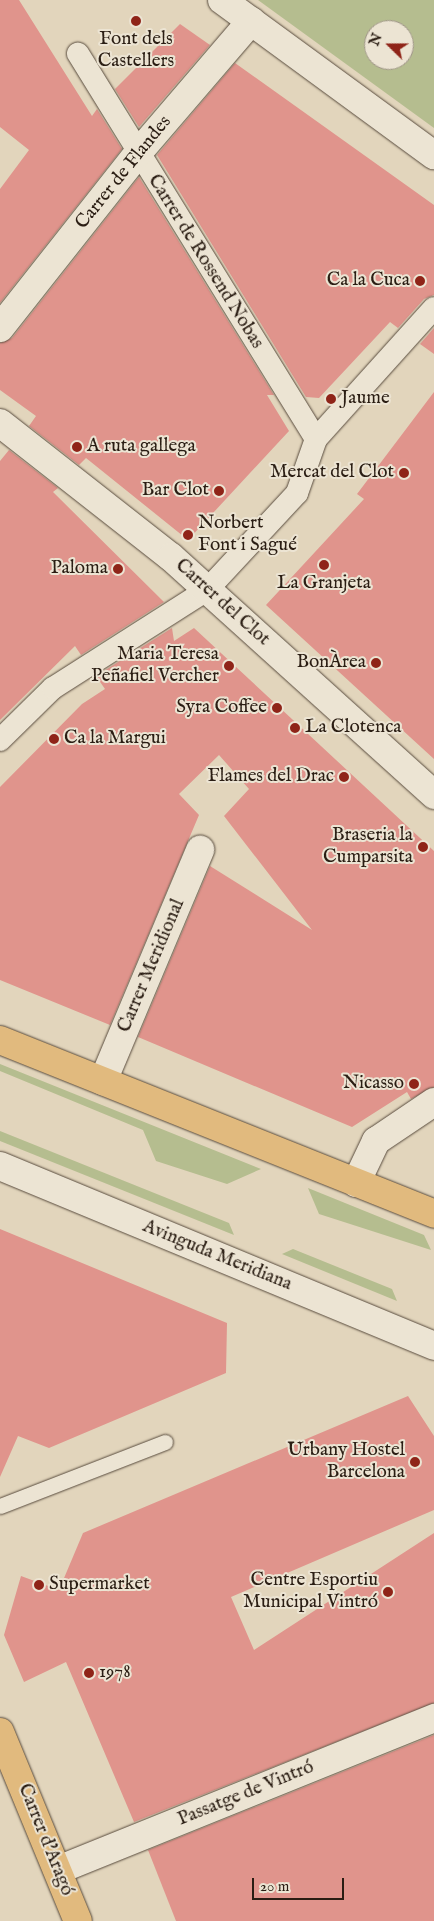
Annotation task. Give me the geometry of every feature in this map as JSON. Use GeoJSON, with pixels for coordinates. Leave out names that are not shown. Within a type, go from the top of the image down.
{"type":"FeatureCollection","features":[{"type":"Feature","properties":{"kind":"main road"},"geometry":{"type":"LineString","coordinates":[[0,1040],[434,1214]]}},
{"type":"Feature","properties":{"kind":"main road","name":"Carrer d'Aragó"},"geometry":{"type":"LineString","coordinates":[[0,1732],[78,1921]]}},
{"type":"Feature","properties":{"kind":"street"},"geometry":{"type":"LineString","coordinates":[[222,0],[434,155]]}},
{"type":"Feature","properties":{"kind":"street","name":"Carrer de Flandes"},"geometry":{"type":"LineString","coordinates":[[0,328],[138,153],[251,20]]}},
{"type":"Feature","properties":{"kind":"street","name":"Carrer de Rossend Nobas"},"geometry":{"type":"LineString","coordinates":[[78,53],[316,439]]}},
{"type":"Feature","properties":{"kind":"street"},"geometry":{"type":"LineString","coordinates":[[0,740],[53,688],[207,590],[297,493],[316,439],[434,308]]}},
{"type":"Feature","properties":{"kind":"street","name":"Carrer del Clot"},"geometry":{"type":"LineString","coordinates":[[0,423],[108,503],[434,795]]}},
{"type":"Feature","properties":{"kind":"street","name":"Carrer Meridional"},"geometry":{"type":"LineString","coordinates":[[103,1081],[200,850]]}},
{"type":"Feature","properties":{"kind":"street"},"geometry":{"type":"LineString","coordinates":[[356,1183],[376,1141],[434,1102]]}},
{"type":"Feature","properties":{"kind":"street","name":"Avinguda Meridiana"},"geometry":{"type":"LineString","coordinates":[[0,1166],[434,1346]]}},
{"type":"Feature","properties":{"kind":"street","name":"Passatge de Vintró"},"geometry":{"type":"LineString","coordinates":[[58,1870],[434,1718]]}},
{"type":"Feature","properties":{"kind":"lane"},"geometry":{"type":"LineString","coordinates":[[0,1506],[166,1442]]}},
{"type":"Feature","properties":{"kind":"green space"},"geometry":{"type":"Polygon","coordinates":[[[258,0],[434,0],[434,128],[258,0]]]}},
{"type":"Feature","properties":{"kind":"green space"},"geometry":{"type":"Polygon","coordinates":[[[0,1064],[261,1169],[227,1184],[156,1161],[143,1130],[0,1071],[0,1064]]]}},
{"type":"Feature","properties":{"kind":"green space"},"geometry":{"type":"Polygon","coordinates":[[[0,1131],[229,1223],[234,1235],[0,1141],[0,1131]]]}},
{"type":"Feature","properties":{"kind":"green space"},"geometry":{"type":"Polygon","coordinates":[[[308,1188],[424,1235],[431,1250],[319,1214],[308,1188]]]}},
{"type":"Feature","properties":{"kind":"green space"},"geometry":{"type":"Polygon","coordinates":[[[293,1249],[392,1289],[397,1301],[282,1254],[293,1249]]]}},
{"type":"Feature","properties":{"kind":"building"},"geometry":{"type":"Polygon","coordinates":[[[0,0],[19,0],[92,116],[97,109],[122,149],[0,303],[0,189],[29,150],[0,127],[0,0]]]}},
{"type":"Feature","properties":{"kind":"building"},"geometry":{"type":"Polygon","coordinates":[[[180,24],[210,45],[139,127],[115,89],[180,24]]]}},
{"type":"Feature","properties":{"kind":"building"},"geometry":{"type":"Polygon","coordinates":[[[235,63],[434,205],[434,295],[424,299],[398,328],[390,322],[319,398],[306,397],[157,155],[235,63]]]}},
{"type":"Feature","properties":{"kind":"building"},"geometry":{"type":"Polygon","coordinates":[[[139,177],[274,395],[267,395],[289,431],[188,540],[86,458],[79,465],[29,426],[36,416],[0,390],[0,343],[12,338],[139,177]]]}},
{"type":"Feature","properties":{"kind":"building"},"geometry":{"type":"Polygon","coordinates":[[[434,328],[434,354],[420,344],[434,328]]]}},
{"type":"Feature","properties":{"kind":"building"},"geometry":{"type":"Polygon","coordinates":[[[434,392],[434,759],[266,605],[364,499],[357,494],[434,392]]]}},
{"type":"Feature","properties":{"kind":"building"},"geometry":{"type":"Polygon","coordinates":[[[9,450],[58,488],[53,492],[164,602],[81,655],[75,646],[0,720],[0,461],[9,450]]]}},
{"type":"Feature","properties":{"kind":"building"},"geometry":{"type":"Polygon","coordinates":[[[172,628],[174,641],[194,628],[434,851],[434,1087],[411,1099],[407,1092],[352,1127],[138,1037],[210,866],[312,930],[224,816],[249,789],[219,755],[179,794],[199,815],[110,1025],[0,980],[0,787],[82,704],[105,689],[96,676],[172,628]]]}},
{"type":"Feature","properties":{"kind":"building"},"geometry":{"type":"Polygon","coordinates":[[[0,1229],[227,1323],[226,1373],[49,1448],[18,1436],[0,1477],[0,1229]]]}},
{"type":"Feature","properties":{"kind":"building"},"geometry":{"type":"Polygon","coordinates":[[[408,1396],[434,1436],[434,1510],[231,1597],[254,1650],[434,1533],[434,1703],[134,1822],[66,1662],[24,1682],[4,1635],[21,1576],[59,1590],[83,1533],[408,1396]]]}},
{"type":"Feature","properties":{"kind":"building"},"geometry":{"type":"Polygon","coordinates":[[[434,1735],[434,1921],[176,1921],[148,1850],[434,1735]]]}},
{"type":"Feature","properties":{"kind":"place","name":"Font dels Castellers"},"geometry":{"type":"Point","coordinates":[136,21]}},
{"type":"Feature","properties":{"kind":"place","name":"Ca la Cuca"},"geometry":{"type":"Point","coordinates":[420,281]}},
{"type":"Feature","properties":{"kind":"place","name":"Jaume"},"geometry":{"type":"Point","coordinates":[331,399]}},
{"type":"Feature","properties":{"kind":"place","name":"A ruta gallega"},"geometry":{"type":"Point","coordinates":[77,447]}},
{"type":"Feature","properties":{"kind":"place","name":"Mercat del Clot"},"geometry":{"type":"Point","coordinates":[404,473]}},
{"type":"Feature","properties":{"kind":"place","name":"Bar Clot"},"geometry":{"type":"Point","coordinates":[219,491]}},
{"type":"Feature","properties":{"kind":"place","name":"Norbert Font i Sagué"},"geometry":{"type":"Point","coordinates":[188,535]}},
{"type":"Feature","properties":{"kind":"place","name":"La Granjeta"},"geometry":{"type":"Point","coordinates":[324,565]}},
{"type":"Feature","properties":{"kind":"place","name":"Paloma"},"geometry":{"type":"Point","coordinates":[118,569]}},
{"type":"Feature","properties":{"kind":"place","name":"BonÀrea"},"geometry":{"type":"Point","coordinates":[376,663]}},
{"type":"Feature","properties":{"kind":"place","name":"Maria Teresa Peñafiel Vercher"},"geometry":{"type":"Point","coordinates":[229,666]}},
{"type":"Feature","properties":{"kind":"place","name":"Syra Coffee"},"geometry":{"type":"Point","coordinates":[277,708]}},
{"type":"Feature","properties":{"kind":"place","name":"La Clotenca"},"geometry":{"type":"Point","coordinates":[295,728]}},
{"type":"Feature","properties":{"kind":"place","name":"Ca la Margui"},"geometry":{"type":"Point","coordinates":[54,739]}},
{"type":"Feature","properties":{"kind":"place","name":"Flames del Drac"},"geometry":{"type":"Point","coordinates":[344,777]}},
{"type":"Feature","properties":{"kind":"place","name":"Braseria la Cumparsita"},"geometry":{"type":"Point","coordinates":[423,847]}},
{"type":"Feature","properties":{"kind":"place","name":"Nicasso"},"geometry":{"type":"Point","coordinates":[414,1084]}},
{"type":"Feature","properties":{"kind":"place","name":"Urbany Hostel Barcelona"},"geometry":{"type":"Point","coordinates":[415,1462]}},
{"type":"Feature","properties":{"kind":"place","name":"Supermarket"},"geometry":{"type":"Point","coordinates":[39,1585]}},
{"type":"Feature","properties":{"kind":"place","name":"Centre Esportiu Municipal Vintró"},"geometry":{"type":"Point","coordinates":[388,1592]}},
{"type":"Feature","properties":{"kind":"place","name":"1978"},"geometry":{"type":"Point","coordinates":[89,1673]}}]}
